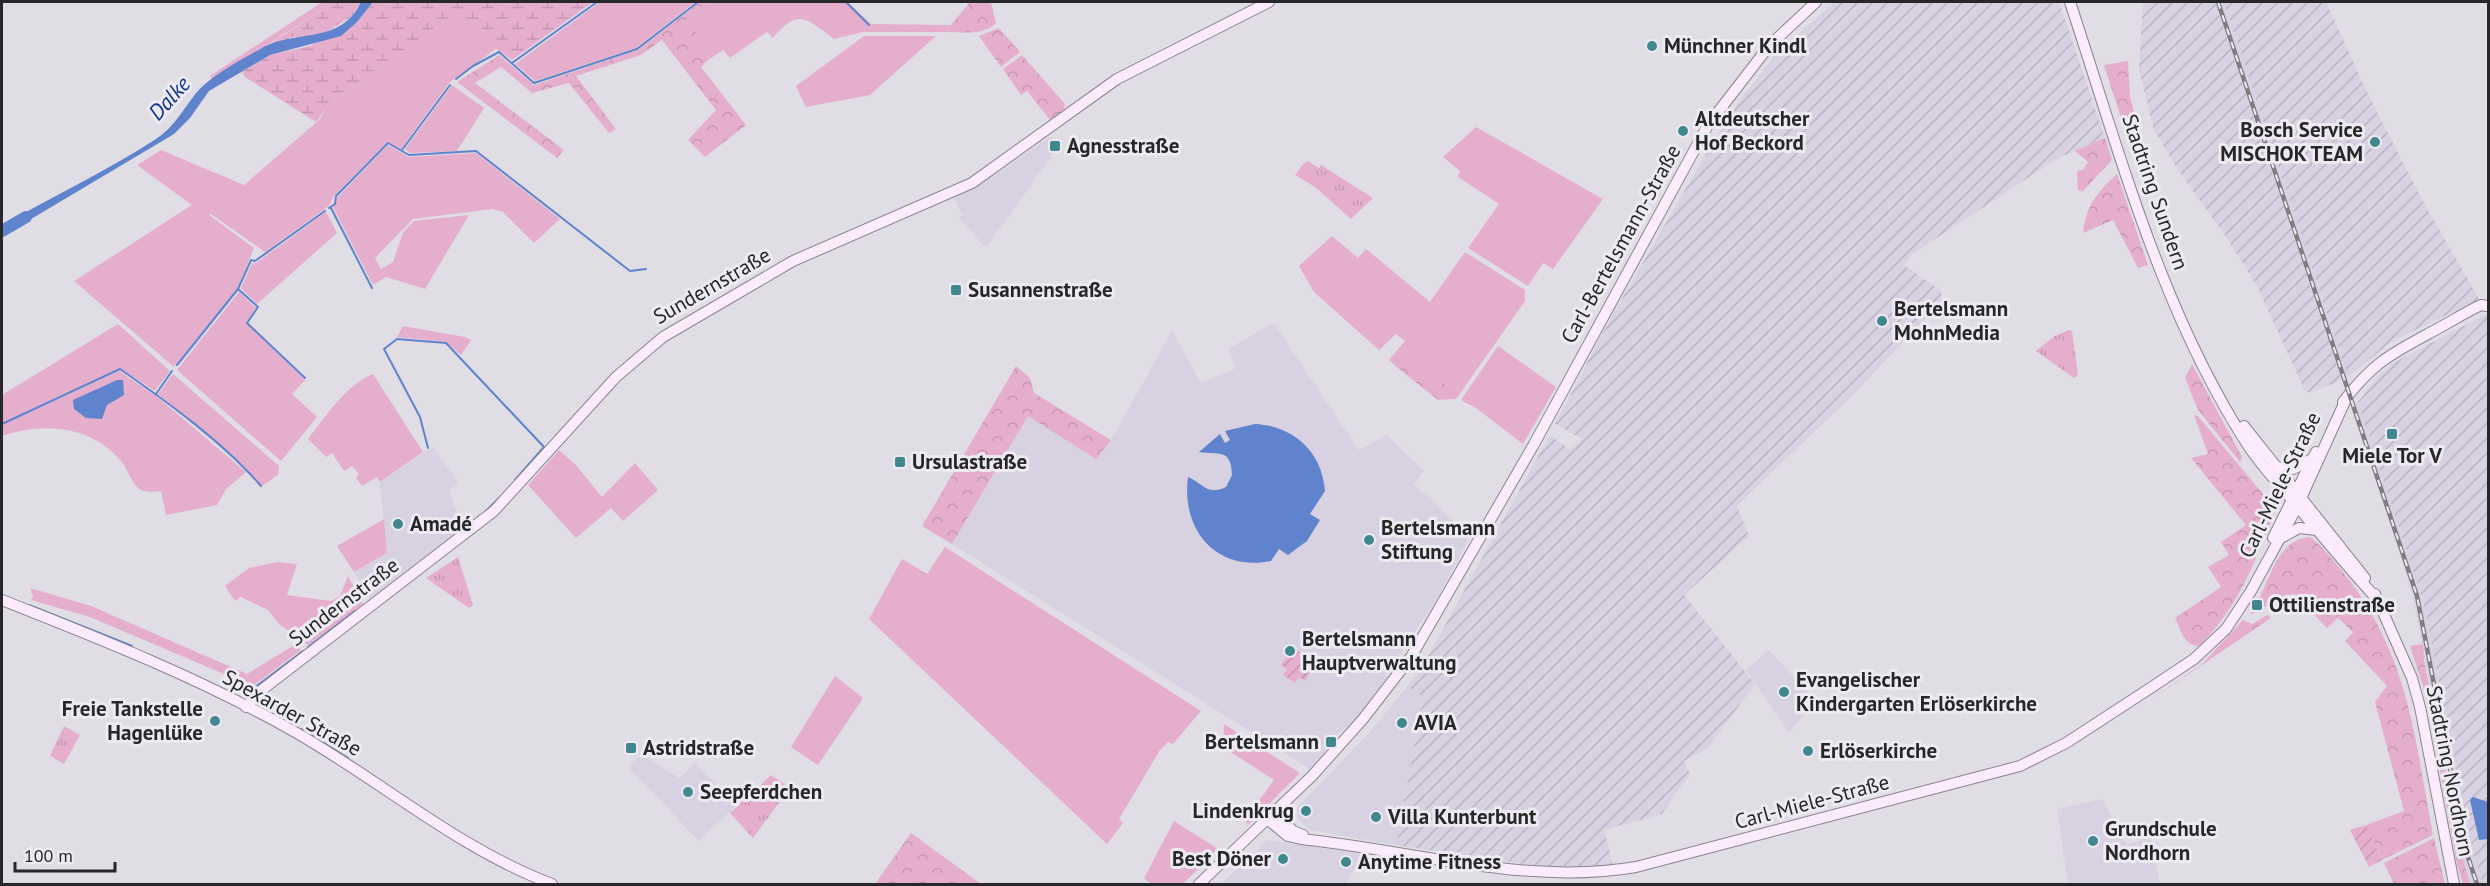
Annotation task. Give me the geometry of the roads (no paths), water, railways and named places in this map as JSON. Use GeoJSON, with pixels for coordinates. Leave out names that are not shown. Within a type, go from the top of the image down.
{"type":"FeatureCollection","features":[{"type":"Feature","properties":{"kind":"main road","name":"Sundernstraße"},"geometry":{"type":"LineString","coordinates":[[246,707],[263,689],[494,511],[616,377],[663,337],[792,261],[972,183],[1117,80],[1269,2]]}},
{"type":"Feature","properties":{"kind":"main road","name":"Carl-Bertelsmann-Straße"},"geometry":{"type":"LineString","coordinates":[[1273,818],[1335,751],[1403,668],[1448,596],[1501,497],[1505,495],[1708,125],[1769,46],[1816,2]]}},
{"type":"Feature","properties":{"kind":"main road","name":"Stadtring Sundern"},"geometry":{"type":"LineString","coordinates":[[2070,2],[2164,280],[2184,328],[2250,447],[2296,499]]}},
{"type":"Feature","properties":{"kind":"main road","name":"Carl-Miele-Straße"},"geometry":{"type":"LineString","coordinates":[[1273,818],[1288,836],[1546,876],[1597,874],[1705,850],[2000,774],[2037,759],[2066,743],[2194,658],[2226,629],[2252,591],[2280,539],[2316,453],[2347,397],[2379,362],[2440,328],[2450,326],[2488,305]]}},
{"type":"Feature","properties":{"kind":"main road","name":"Stadtring Sundern"},"geometry":{"type":"LineString","coordinates":[[2217,390],[2296,499]]}},
{"type":"Feature","properties":{"kind":"main road","name":"Carl-Miele-Straße"},"geometry":{"type":"LineString","coordinates":[[2252,591],[2347,397]]}},
{"type":"Feature","properties":{"kind":"main road"},"geometry":{"type":"LineString","coordinates":[[2275,467],[2293,469],[2302,467],[2316,453]]}},
{"type":"Feature","properties":{"kind":"main road","name":"Stadtring Nordhorn"},"geometry":{"type":"LineString","coordinates":[[2296,499],[2317,530],[2378,600]]}},
{"type":"Feature","properties":{"kind":"main road","name":"Stadtring Nordhorn"},"geometry":{"type":"LineString","coordinates":[[2296,499],[2346,551],[2378,600],[2412,678],[2420,707],[2454,885]]}},
{"type":"Feature","properties":{"kind":"main road"},"geometry":{"type":"LineString","coordinates":[[2280,539],[2299,528],[2317,530]]}},
{"type":"Feature","properties":{"kind":"main road","name":"Spexarder Straße"},"geometry":{"type":"LineString","coordinates":[[2,600],[115,644],[294,731],[455,834],[511,866],[552,885]]}},
{"type":"Feature","properties":{"kind":"main road"},"geometry":{"type":"LineString","coordinates":[[1199,885],[1273,818]]}},
{"type":"Feature","properties":{"kind":"main road"},"geometry":{"type":"LineString","coordinates":[[1209,885],[1273,818]]}},
{"type":"Feature","properties":{"kind":"water"},"geometry":{"type":"Polygon","coordinates":[[[361,2],[373,2],[357,22],[341,36],[270,55],[209,91],[190,118],[174,134],[16,228],[12,220],[103,171],[164,133],[198,91],[225,70],[275,42],[317,34],[342,25],[352,16],[361,2]]]}},
{"type":"Feature","properties":{"kind":"water"},"geometry":{"type":"Polygon","coordinates":[[[117,380],[123,380],[124,395],[107,405],[102,419],[86,418],[74,409],[73,400],[117,380]]]}},
{"type":"Feature","properties":{"kind":"water"},"geometry":{"type":"Polygon","coordinates":[[[1255,424],[1282,430],[1303,443],[1318,464],[1325,491],[1310,514],[1320,520],[1307,541],[1288,555],[1279,549],[1271,561],[1251,563],[1234,560],[1219,553],[1206,543],[1190,514],[1187,496],[1188,477],[1210,490],[1226,487],[1232,475],[1226,456],[1199,452],[1220,434],[1225,443],[1230,440],[1225,431],[1255,424]]]}},
{"type":"Feature","properties":{"kind":"water"},"geometry":{"type":"Polygon","coordinates":[[[2473,797],[2488,802],[2488,839],[2479,840],[2470,800],[2473,797]]]}},
{"type":"Feature","properties":{"kind":"waterway"},"geometry":{"type":"LineString","coordinates":[[512,63],[597,2]]}},
{"type":"Feature","properties":{"kind":"waterway"},"geometry":{"type":"LineString","coordinates":[[456,79],[473,66],[499,52],[534,83],[637,49],[698,2]]}},
{"type":"Feature","properties":{"kind":"waterway"},"geometry":{"type":"LineString","coordinates":[[846,2],[869,25]]}},
{"type":"Feature","properties":{"kind":"waterway"},"geometry":{"type":"LineString","coordinates":[[402,150],[450,85]]}},
{"type":"Feature","properties":{"kind":"waterway"},"geometry":{"type":"LineString","coordinates":[[329,208],[335,204],[336,196],[388,143],[409,155],[476,151],[630,271],[646,269]]}},
{"type":"Feature","properties":{"kind":"waterway"},"geometry":{"type":"LineString","coordinates":[[331,208],[372,288]]}},
{"type":"Feature","properties":{"kind":"waterway"},"geometry":{"type":"LineString","coordinates":[[177,365],[238,289],[251,260],[255,261],[325,211]]}},
{"type":"Feature","properties":{"kind":"waterway","name":"Dalke"},"geometry":{"type":"LineString","coordinates":[[2,231],[26,217]]}},
{"type":"Feature","properties":{"kind":"waterway"},"geometry":{"type":"LineString","coordinates":[[238,289],[258,307],[247,323],[305,378]]}},
{"type":"Feature","properties":{"kind":"waterway"},"geometry":{"type":"LineString","coordinates":[[428,448],[420,417],[384,349],[397,339],[446,343],[544,447],[515,480]]}},
{"type":"Feature","properties":{"kind":"waterway"},"geometry":{"type":"LineString","coordinates":[[2,424],[120,369],[212,439],[261,486]]}},
{"type":"Feature","properties":{"kind":"waterway"},"geometry":{"type":"LineString","coordinates":[[156,394],[172,371]]}},
{"type":"Feature","properties":{"kind":"waterway"},"geometry":{"type":"LineString","coordinates":[[484,513],[499,498]]}},
{"type":"Feature","properties":{"kind":"waterway"},"geometry":{"type":"LineString","coordinates":[[29,605],[132,646]]}},
{"type":"Feature","properties":{"kind":"waterway"},"geometry":{"type":"LineString","coordinates":[[308,647],[355,611]]}},
{"type":"Feature","properties":{"kind":"waterway"},"geometry":{"type":"LineString","coordinates":[[254,688],[303,651]]}},
{"type":"Feature","properties":{"kind":"waterway"},"geometry":{"type":"LineString","coordinates":[[278,717],[295,725]]}},
{"type":"Feature","properties":{"kind":"waterway"},"geometry":{"type":"LineString","coordinates":[[302,729],[348,758]]}},
{"type":"Feature","properties":{"kind":"railway"},"geometry":{"type":"LineString","coordinates":[[2218,2],[2417,596],[2466,851],[2477,884]]}},
{"type":"Feature","properties":{"kind":"place","name":"Münchner Kindl"},"geometry":{"type":"Point","coordinates":[1652,46]}},
{"type":"Feature","properties":{"kind":"place","name":"Altdeutscher Hof Beckord"},"geometry":{"type":"Point","coordinates":[1683,131]}},
{"type":"Feature","properties":{"kind":"place","name":"Bosch Service MISCHOK TEAM"},"geometry":{"type":"Point","coordinates":[2375,142]}},
{"type":"Feature","properties":{"kind":"place","name":"Agnesstraße"},"geometry":{"type":"Point","coordinates":[1055,146]}},
{"type":"Feature","properties":{"kind":"place","name":"Susannenstraße"},"geometry":{"type":"Point","coordinates":[956,290]}},
{"type":"Feature","properties":{"kind":"place","name":"Bertelsmann MohnMedia"},"geometry":{"type":"Point","coordinates":[1882,321]}},
{"type":"Feature","properties":{"kind":"place","name":"Miele Tor V"},"geometry":{"type":"Point","coordinates":[2392,434]}},
{"type":"Feature","properties":{"kind":"place","name":"Ursulastraße"},"geometry":{"type":"Point","coordinates":[900,462]}},
{"type":"Feature","properties":{"kind":"place","name":"Amadé"},"geometry":{"type":"Point","coordinates":[398,524]}},
{"type":"Feature","properties":{"kind":"place","name":"Bertelsmann Stiftung"},"geometry":{"type":"Point","coordinates":[1369,540]}},
{"type":"Feature","properties":{"kind":"place","name":"Ottilienstraße"},"geometry":{"type":"Point","coordinates":[2257,605]}},
{"type":"Feature","properties":{"kind":"place","name":"Bertelsmann Hauptverwaltung"},"geometry":{"type":"Point","coordinates":[1290,651]}},
{"type":"Feature","properties":{"kind":"place","name":"Evangelischer Kindergarten Erlöserkirche"},"geometry":{"type":"Point","coordinates":[1784,692]}},
{"type":"Feature","properties":{"kind":"place","name":"Freie Tankstelle Hagenlüke"},"geometry":{"type":"Point","coordinates":[215,721]}},
{"type":"Feature","properties":{"kind":"place","name":"AVIA"},"geometry":{"type":"Point","coordinates":[1402,723]}},
{"type":"Feature","properties":{"kind":"place","name":"Bertelsmann"},"geometry":{"type":"Point","coordinates":[1331,742]}},
{"type":"Feature","properties":{"kind":"place","name":"Astridstraße"},"geometry":{"type":"Point","coordinates":[631,748]}},
{"type":"Feature","properties":{"kind":"place","name":"Erlöserkirche"},"geometry":{"type":"Point","coordinates":[1808,751]}},
{"type":"Feature","properties":{"kind":"place","name":"Seepferdchen"},"geometry":{"type":"Point","coordinates":[688,792]}},
{"type":"Feature","properties":{"kind":"place","name":"Lindenkrug"},"geometry":{"type":"Point","coordinates":[1306,811]}},
{"type":"Feature","properties":{"kind":"place","name":"Villa Kunterbunt"},"geometry":{"type":"Point","coordinates":[1376,817]}},
{"type":"Feature","properties":{"kind":"place","name":"Grundschule Nordhorn"},"geometry":{"type":"Point","coordinates":[2093,841]}},
{"type":"Feature","properties":{"kind":"place","name":"Best Döner"},"geometry":{"type":"Point","coordinates":[1283,859]}},
{"type":"Feature","properties":{"kind":"place","name":"Anytime Fitness"},"geometry":{"type":"Point","coordinates":[1346,862]}}]}
